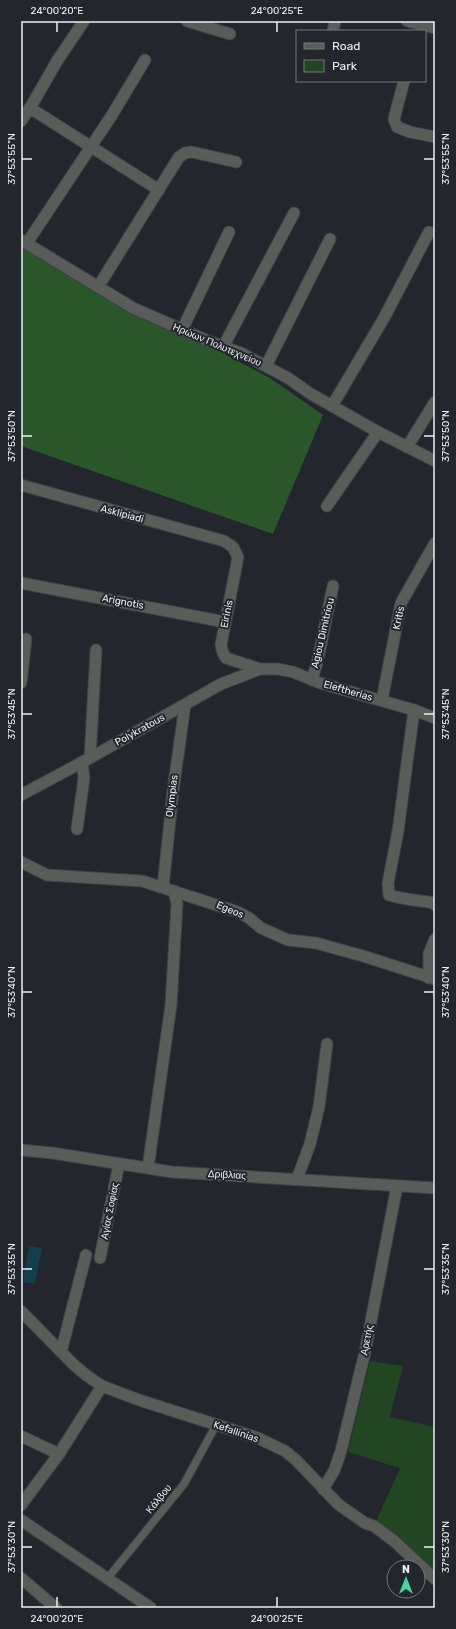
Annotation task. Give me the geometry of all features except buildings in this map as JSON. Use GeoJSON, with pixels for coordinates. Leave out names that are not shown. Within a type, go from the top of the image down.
{"type":"FeatureCollection","features":[{"type":"Feature","properties":{"kind":"street"},"geometry":{"type":"LineString","coordinates":[[21,121],[57,61],[84,21]]}},
{"type":"Feature","properties":{"kind":"street"},"geometry":{"type":"LineString","coordinates":[[187,21],[230,34]]}},
{"type":"Feature","properties":{"kind":"street"},"geometry":{"type":"LineString","coordinates":[[407,21],[418,25],[435,28]]}},
{"type":"Feature","properties":{"kind":"street"},"geometry":{"type":"LineString","coordinates":[[24,241],[91,147],[145,60]]}},
{"type":"Feature","properties":{"kind":"street"},"geometry":{"type":"LineString","coordinates":[[404,82],[394,119],[397,127],[410,132],[435,137]]}},
{"type":"Feature","properties":{"kind":"street"},"geometry":{"type":"LineString","coordinates":[[30,108],[158,190]]}},
{"type":"Feature","properties":{"kind":"street"},"geometry":{"type":"LineString","coordinates":[[98,287],[179,157],[185,153],[192,152],[236,162]]}},
{"type":"Feature","properties":{"kind":"street"},"geometry":{"type":"LineString","coordinates":[[223,347],[294,213]]}},
{"type":"Feature","properties":{"kind":"street"},"geometry":{"type":"LineString","coordinates":[[182,330],[229,232]]}},
{"type":"Feature","properties":{"kind":"street"},"geometry":{"type":"LineString","coordinates":[[332,406],[384,318],[429,232]]}},
{"type":"Feature","properties":{"kind":"street"},"geometry":{"type":"LineString","coordinates":[[266,366],[330,239]]}},
{"type":"Feature","properties":{"kind":"street","name":"Ηρώων Πολυτεχνείου"},"geometry":{"type":"LineString","coordinates":[[24,241],[133,308],[182,330],[241,353],[266,366],[378,432],[435,461]]}},
{"type":"Feature","properties":{"kind":"street"},"geometry":{"type":"LineString","coordinates":[[407,447],[435,402]]}},
{"type":"Feature","properties":{"kind":"street"},"geometry":{"type":"LineString","coordinates":[[327,506],[378,432]]}},
{"type":"Feature","properties":{"kind":"street","name":"Asklipiadi"},"geometry":{"type":"LineString","coordinates":[[21,485],[80,503],[224,541]]}},
{"type":"Feature","properties":{"kind":"street","name":"Eirinis"},"geometry":{"type":"LineString","coordinates":[[224,541],[233,547],[238,557],[221,645],[226,658],[260,669]]}},
{"type":"Feature","properties":{"kind":"street","name":"Kritis"},"geometry":{"type":"LineString","coordinates":[[382,700],[401,603],[435,543]]}},
{"type":"Feature","properties":{"kind":"street","name":"Arignotis"},"geometry":{"type":"LineString","coordinates":[[21,583],[225,622]]}},
{"type":"Feature","properties":{"kind":"street","name":"Agiou Dimitriou"},"geometry":{"type":"LineString","coordinates":[[312,680],[318,659],[333,586]]}},
{"type":"Feature","properties":{"kind":"street"},"geometry":{"type":"LineString","coordinates":[[21,683],[26,639]]}},
{"type":"Feature","properties":{"kind":"street"},"geometry":{"type":"LineString","coordinates":[[77,829],[86,760],[96,650]]}},
{"type":"Feature","properties":{"kind":"street","name":"Eleftherias"},"geometry":{"type":"LineString","coordinates":[[260,669],[278,669],[293,672],[312,680],[382,700],[435,718]]}},
{"type":"Feature","properties":{"kind":"street","name":"Polykratous"},"geometry":{"type":"LineString","coordinates":[[21,795],[221,684],[260,669]]}},
{"type":"Feature","properties":{"kind":"street","name":"Olympias"},"geometry":{"type":"LineString","coordinates":[[163,887],[173,791],[185,705]]}},
{"type":"Feature","properties":{"kind":"street"},"geometry":{"type":"LineString","coordinates":[[414,710],[398,831],[388,883],[389,895],[402,899],[420,900],[434,903],[435,905]]}},
{"type":"Feature","properties":{"kind":"street","name":"Egeos"},"geometry":{"type":"LineString","coordinates":[[21,862],[47,875],[135,879],[174,890],[238,912],[249,918],[261,928],[288,940],[316,943],[363,956],[432,979]]}},
{"type":"Feature","properties":{"kind":"street"},"geometry":{"type":"LineString","coordinates":[[148,1168],[171,1005],[177,904],[174,890]]}},
{"type":"Feature","properties":{"kind":"street"},"geometry":{"type":"LineString","coordinates":[[432,979],[429,954],[435,939]]}},
{"type":"Feature","properties":{"kind":"street"},"geometry":{"type":"LineString","coordinates":[[297,1179],[310,1144],[319,1107],[328,1044]]}},
{"type":"Feature","properties":{"kind":"street","name":"Δριβλιας"},"geometry":{"type":"LineString","coordinates":[[21,1150],[172,1172],[396,1186],[435,1185]]}},
{"type":"Feature","properties":{"kind":"street","name":"Αγίας Σοφίας"},"geometry":{"type":"LineString","coordinates":[[100,1258],[119,1164]]}},
{"type":"Feature","properties":{"kind":"street","name":"Αρετής"},"geometry":{"type":"LineString","coordinates":[[323,1489],[334,1471],[341,1451],[364,1352],[396,1186]]}},
{"type":"Feature","properties":{"kind":"street"},"geometry":{"type":"LineString","coordinates":[[61,1352],[86,1255]]}},
{"type":"Feature","properties":{"kind":"street","name":"Kefallinias"},"geometry":{"type":"LineString","coordinates":[[21,1311],[61,1352],[86,1375],[102,1386],[139,1400],[258,1438],[285,1451],[296,1460],[339,1505],[365,1523],[374,1526],[394,1541],[435,1579]]}},
{"type":"Feature","properties":{"kind":"street"},"geometry":{"type":"LineString","coordinates":[[21,1505],[59,1454],[102,1386]]}},
{"type":"Feature","properties":{"kind":"street"},"geometry":{"type":"LineString","coordinates":[[21,1436],[59,1454]]}},
{"type":"Feature","properties":{"kind":"street"},"geometry":{"type":"LineString","coordinates":[[21,1520],[151,1608]]}},
{"type":"Feature","properties":{"kind":"street"},"geometry":{"type":"LineString","coordinates":[[21,1578],[56,1608]]}},
{"type":"Feature","properties":{"kind":"lane","name":"Κάλβου"},"geometry":{"type":"LineString","coordinates":[[107,1578],[184,1484],[216,1425]]}},
{"type":"Feature","properties":{"kind":"green space"},"geometry":{"type":"Polygon","coordinates":[[[21,247],[270,378],[323,415],[273,534],[21,446],[21,247]]]}},
{"type":"Feature","properties":{"kind":"green space"},"geometry":{"type":"Polygon","coordinates":[[[370,1361],[403,1366],[390,1417],[435,1427],[435,1582],[426,1574],[426,1559],[410,1559],[374,1526],[400,1468],[348,1452],[370,1361]]]}},
{"type":"Feature","properties":{"kind":"water"},"geometry":{"type":"Polygon","coordinates":[[[29,1246],[42,1248],[35,1284],[23,1282],[29,1246]]]}}]}
